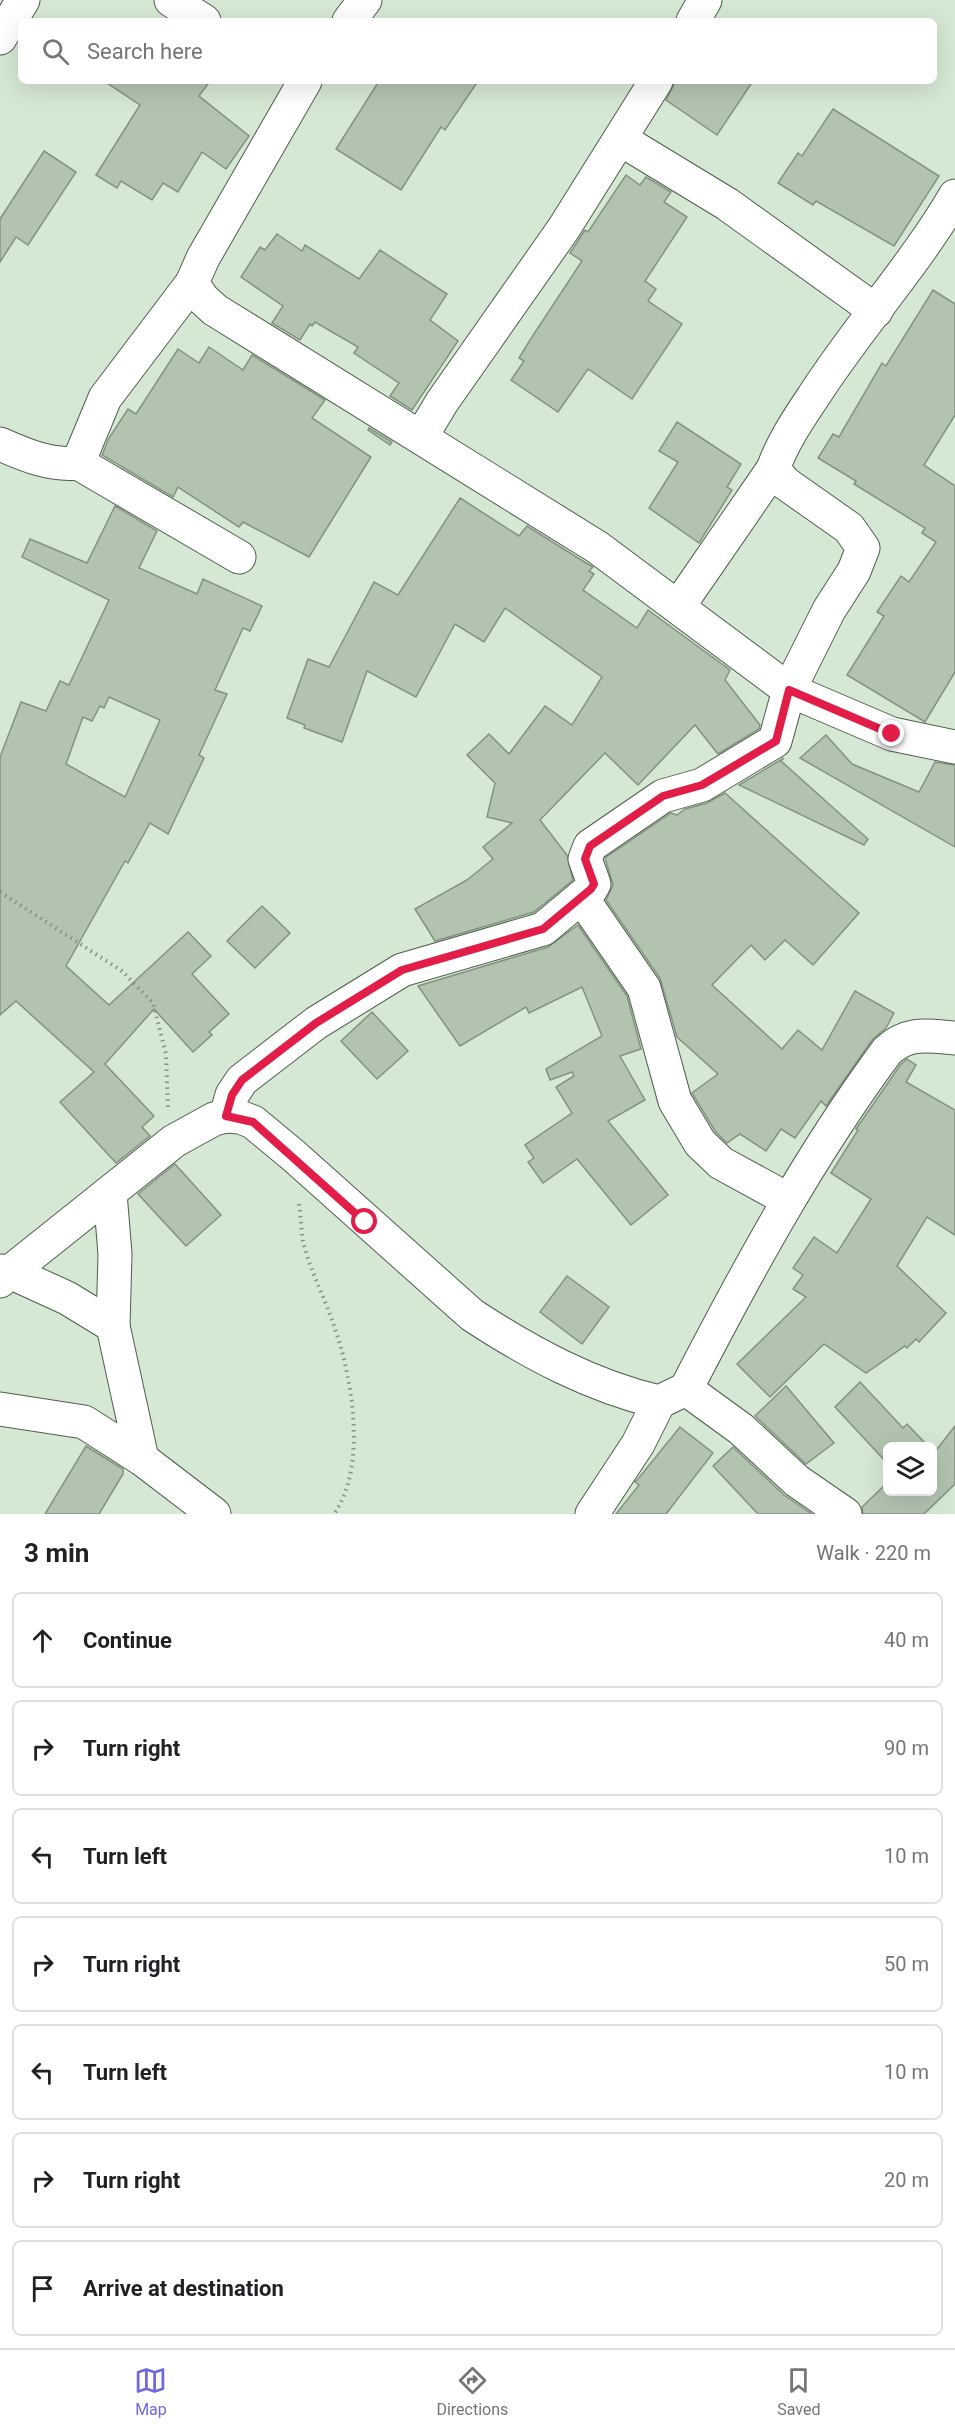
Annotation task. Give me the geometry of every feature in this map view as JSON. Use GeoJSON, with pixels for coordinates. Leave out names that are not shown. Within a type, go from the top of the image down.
{"type":"FeatureCollection","features":[{"type":"Feature","properties":{"kind":"street"},"geometry":{"type":"LineString","coordinates":[[0,38],[23,0]]}},
{"type":"Feature","properties":{"kind":"street"},"geometry":{"type":"LineString","coordinates":[[171,0],[199,18]]}},
{"type":"Feature","properties":{"kind":"street"},"geometry":{"type":"LineString","coordinates":[[351,18],[365,0]]}},
{"type":"Feature","properties":{"kind":"street"},"geometry":{"type":"LineString","coordinates":[[695,18],[705,0]]}},
{"type":"Feature","properties":{"kind":"street"},"geometry":{"type":"LineString","coordinates":[[78,463],[105,398],[192,283],[212,242],[301,84]]}},
{"type":"Feature","properties":{"kind":"street"},"geometry":{"type":"LineString","coordinates":[[421,437],[442,402],[564,228],[654,84]]}},
{"type":"Feature","properties":{"kind":"street"},"geometry":{"type":"LineString","coordinates":[[620,139],[727,204],[876,311]]}},
{"type":"Feature","properties":{"kind":"street"},"geometry":{"type":"LineString","coordinates":[[678,607],[773,469],[781,446],[834,364],[876,311],[933,232],[955,196]]}},
{"type":"Feature","properties":{"kind":"street"},"geometry":{"type":"LineString","coordinates":[[192,283],[203,299],[216,310],[597,547],[789,690],[892,734],[955,747]]}},
{"type":"Feature","properties":{"kind":"street"},"geometry":{"type":"LineString","coordinates":[[0,444],[30,457],[63,465],[78,463],[239,557]]}},
{"type":"Feature","properties":{"kind":"street"},"geometry":{"type":"LineString","coordinates":[[226,1116],[232,1095],[242,1080],[316,1023],[402,970],[543,929],[582,898],[594,884],[585,859],[590,846],[663,796],[702,785],[776,741],[789,690],[829,610],[854,571],[863,548],[849,528],[785,483],[773,469]]}},
{"type":"Feature","properties":{"kind":"street"},"geometry":{"type":"LineString","coordinates":[[582,898],[644,988],[675,1101],[700,1143],[721,1163],[787,1199]]}},
{"type":"Feature","properties":{"kind":"street"},"geometry":{"type":"LineString","coordinates":[[592,1514],[673,1396],[737,1289],[787,1199],[887,1051],[900,1039],[926,1036],[955,1038]]}},
{"type":"Feature","properties":{"kind":"street"},"geometry":{"type":"LineString","coordinates":[[3,1275],[174,1141],[199,1126],[226,1116],[253,1122],[294,1155],[472,1315],[546,1361],[623,1394],[673,1396],[741,1429],[797,1481],[845,1514]]}},
{"type":"Feature","properties":{"kind":"street"},"geometry":{"type":"LineString","coordinates":[[110,1193],[115,1254],[113,1326],[142,1459]]}},
{"type":"Feature","properties":{"kind":"street"},"geometry":{"type":"LineString","coordinates":[[3,1275],[68,1298],[113,1326]]}},
{"type":"Feature","properties":{"kind":"street"},"geometry":{"type":"LineString","coordinates":[[0,1409],[84,1422],[142,1459],[214,1514]]}},
{"type":"Feature","properties":{"kind":"path"},"geometry":{"type":"LineString","coordinates":[[0,892],[122,971],[153,1003],[166,1054],[168,1115],[174,1141]]}},
{"type":"Feature","properties":{"kind":"path"},"geometry":{"type":"LineString","coordinates":[[294,1155],[303,1242],[335,1326],[348,1378],[355,1425],[350,1470],[343,1501],[334,1514]]}},
{"type":"Feature","properties":{"kind":"building"},"geometry":{"type":"Polygon","coordinates":[[[108,84],[208,84],[199,96],[249,136],[226,169],[202,152],[178,192],[163,183],[152,200],[121,181],[117,188],[96,175],[140,105],[108,84]]]}},
{"type":"Feature","properties":{"kind":"building"},"geometry":{"type":"Polygon","coordinates":[[[377,84],[476,84],[445,130],[441,127],[401,190],[336,149],[377,84]]]}},
{"type":"Feature","properties":{"kind":"building"},"geometry":{"type":"Polygon","coordinates":[[[674,84],[751,84],[717,135],[666,100],[674,84]]]}},
{"type":"Feature","properties":{"kind":"building"},"geometry":{"type":"Polygon","coordinates":[[[833,109],[939,176],[894,246],[816,201],[813,205],[778,183],[798,153],[802,156],[833,109]]]}},
{"type":"Feature","properties":{"kind":"building"},"geometry":{"type":"Polygon","coordinates":[[[44,151],[76,172],[28,245],[16,237],[0,262],[0,219],[44,151]]]}},
{"type":"Feature","properties":{"kind":"building"},"geometry":{"type":"Polygon","coordinates":[[[626,175],[640,185],[646,177],[671,192],[664,202],[687,217],[645,281],[656,289],[648,301],[682,324],[632,399],[588,369],[558,412],[511,380],[524,361],[519,358],[582,261],[570,253],[585,230],[588,232],[626,175]]]}},
{"type":"Feature","properties":{"kind":"building"},"geometry":{"type":"Polygon","coordinates":[[[277,234],[302,251],[305,245],[359,279],[380,250],[447,294],[430,320],[458,341],[412,410],[390,396],[399,383],[354,353],[358,347],[315,322],[312,326],[310,324],[300,340],[272,323],[283,306],[241,277],[260,247],[265,250],[277,234]]]}},
{"type":"Feature","properties":{"kind":"building"},"geometry":{"type":"Polygon","coordinates":[[[933,290],[955,304],[955,415],[924,465],[955,486],[955,672],[925,722],[847,675],[884,616],[877,612],[901,576],[909,582],[936,542],[922,533],[925,528],[854,484],[856,481],[818,458],[833,434],[839,437],[882,363],[886,366],[933,290]]]}},
{"type":"Feature","properties":{"kind":"building"},"geometry":{"type":"Polygon","coordinates":[[[209,347],[243,370],[252,355],[325,400],[312,418],[371,457],[309,557],[243,522],[239,527],[178,487],[173,497],[102,455],[109,438],[128,409],[136,414],[178,349],[199,363],[209,347]]]}},
{"type":"Feature","properties":{"kind":"building"},"geometry":{"type":"Polygon","coordinates":[[[677,422],[741,464],[727,487],[732,490],[699,543],[649,508],[678,462],[659,451],[677,422]]]}},
{"type":"Feature","properties":{"kind":"building"},"geometry":{"type":"Polygon","coordinates":[[[369,428],[392,442],[390,445],[368,430],[369,428]]]}},
{"type":"Feature","properties":{"kind":"building"},"geometry":{"type":"Polygon","coordinates":[[[460,498],[519,536],[527,526],[593,567],[589,571],[594,574],[583,590],[637,628],[648,610],[730,670],[725,680],[760,725],[759,729],[718,754],[695,725],[638,785],[605,753],[540,820],[567,855],[573,880],[534,912],[435,941],[415,909],[467,880],[493,859],[483,847],[512,823],[487,817],[495,783],[467,755],[489,734],[509,754],[545,706],[572,725],[602,677],[505,608],[484,642],[455,624],[416,697],[367,671],[342,742],[304,728],[305,725],[287,718],[308,659],[329,667],[374,582],[398,595],[460,498]]]}},
{"type":"Feature","properties":{"kind":"building"},"geometry":{"type":"Polygon","coordinates":[[[115,506],[157,531],[139,568],[197,594],[203,579],[262,606],[250,631],[243,628],[215,690],[227,694],[199,755],[204,758],[168,834],[150,823],[128,863],[125,861],[66,966],[109,1005],[188,932],[211,956],[192,974],[229,1014],[209,1032],[212,1035],[193,1052],[154,1009],[105,1064],[154,1116],[142,1127],[150,1136],[116,1163],[60,1102],[94,1072],[16,1001],[0,1015],[0,757],[21,702],[46,711],[60,681],[69,685],[109,600],[22,557],[30,539],[87,563],[115,506]],[[109,697],[104,708],[100,706],[92,721],[83,717],[66,764],[125,797],[160,720],[109,697]]]}},
{"type":"Feature","properties":{"kind":"building"},"geometry":{"type":"Polygon","coordinates":[[[826,735],[852,764],[919,792],[935,762],[955,765],[955,847],[800,758],[826,735]]]}},
{"type":"Feature","properties":{"kind":"building"},"geometry":{"type":"Polygon","coordinates":[[[784,758],[781,761],[868,839],[864,845],[739,785],[784,758]]]}},
{"type":"Feature","properties":{"kind":"building"},"geometry":{"type":"Polygon","coordinates":[[[725,793],[859,913],[813,965],[785,940],[765,960],[751,945],[712,985],[782,1049],[798,1030],[822,1050],[855,991],[894,1013],[886,1028],[872,1040],[826,1106],[821,1101],[795,1138],[781,1129],[766,1151],[740,1134],[727,1143],[715,1131],[692,1093],[718,1074],[677,1037],[660,978],[606,900],[613,885],[605,858],[671,813],[677,815],[685,809],[707,803],[725,793]]]}},
{"type":"Feature","properties":{"kind":"building"},"geometry":{"type":"Polygon","coordinates":[[[262,906],[290,933],[255,968],[227,941],[262,906]]]}},
{"type":"Feature","properties":{"kind":"building"},"geometry":{"type":"Polygon","coordinates":[[[578,925],[627,996],[641,1049],[620,1056],[645,1100],[608,1121],[668,1195],[631,1225],[577,1159],[543,1183],[528,1162],[534,1158],[525,1145],[572,1113],[556,1087],[574,1076],[572,1072],[550,1080],[546,1069],[602,1036],[582,987],[529,1013],[526,1007],[460,1046],[418,986],[548,947],[578,925]]]}},
{"type":"Feature","properties":{"kind":"building"},"geometry":{"type":"Polygon","coordinates":[[[372,1012],[408,1051],[377,1079],[341,1041],[372,1012]]]}},
{"type":"Feature","properties":{"kind":"building"},"geometry":{"type":"Polygon","coordinates":[[[907,1059],[916,1065],[906,1082],[955,1110],[955,1235],[927,1217],[897,1266],[946,1313],[919,1342],[916,1339],[907,1348],[905,1346],[866,1373],[824,1344],[770,1397],[737,1364],[806,1297],[793,1289],[803,1275],[793,1268],[814,1237],[837,1253],[871,1199],[831,1173],[858,1130],[856,1129],[901,1064],[907,1059]]]}},
{"type":"Feature","properties":{"kind":"building"},"geometry":{"type":"Polygon","coordinates":[[[175,1164],[221,1215],[186,1246],[138,1194],[175,1164]]]}},
{"type":"Feature","properties":{"kind":"building"},"geometry":{"type":"Polygon","coordinates":[[[567,1276],[609,1307],[582,1344],[540,1312],[567,1276]]]}},
{"type":"Feature","properties":{"kind":"building"},"geometry":{"type":"Polygon","coordinates":[[[860,1382],[903,1428],[907,1424],[924,1442],[883,1442],[883,1459],[835,1407],[860,1382]]]}},
{"type":"Feature","properties":{"kind":"building"},"geometry":{"type":"Polygon","coordinates":[[[786,1386],[834,1443],[806,1464],[755,1416],[786,1386]]]}},
{"type":"Feature","properties":{"kind":"building"},"geometry":{"type":"Polygon","coordinates":[[[955,1426],[955,1484],[924,1514],[863,1514],[862,1507],[883,1487],[883,1496],[937,1496],[937,1449],[955,1426]]]}},
{"type":"Feature","properties":{"kind":"building"},"geometry":{"type":"Polygon","coordinates":[[[680,1427],[713,1453],[666,1514],[616,1514],[639,1485],[635,1482],[680,1427]]]}},
{"type":"Feature","properties":{"kind":"building"},"geometry":{"type":"Polygon","coordinates":[[[86,1446],[123,1469],[123,1474],[99,1514],[45,1514],[86,1446]]]}},
{"type":"Feature","properties":{"kind":"building"},"geometry":{"type":"Polygon","coordinates":[[[733,1447],[784,1495],[812,1514],[758,1514],[713,1466],[733,1447]]]}},
{"type":"Feature","properties":{"kind":"route"},"geometry":{"type":"LineString","coordinates":[[365,1222],[294,1155],[253,1122],[240,1117],[226,1116],[232,1095],[242,1080],[316,1023],[402,970],[543,929],[594,884],[585,859],[586,851],[590,846],[663,796],[702,785],[776,741],[789,690],[892,734]]}}]}
